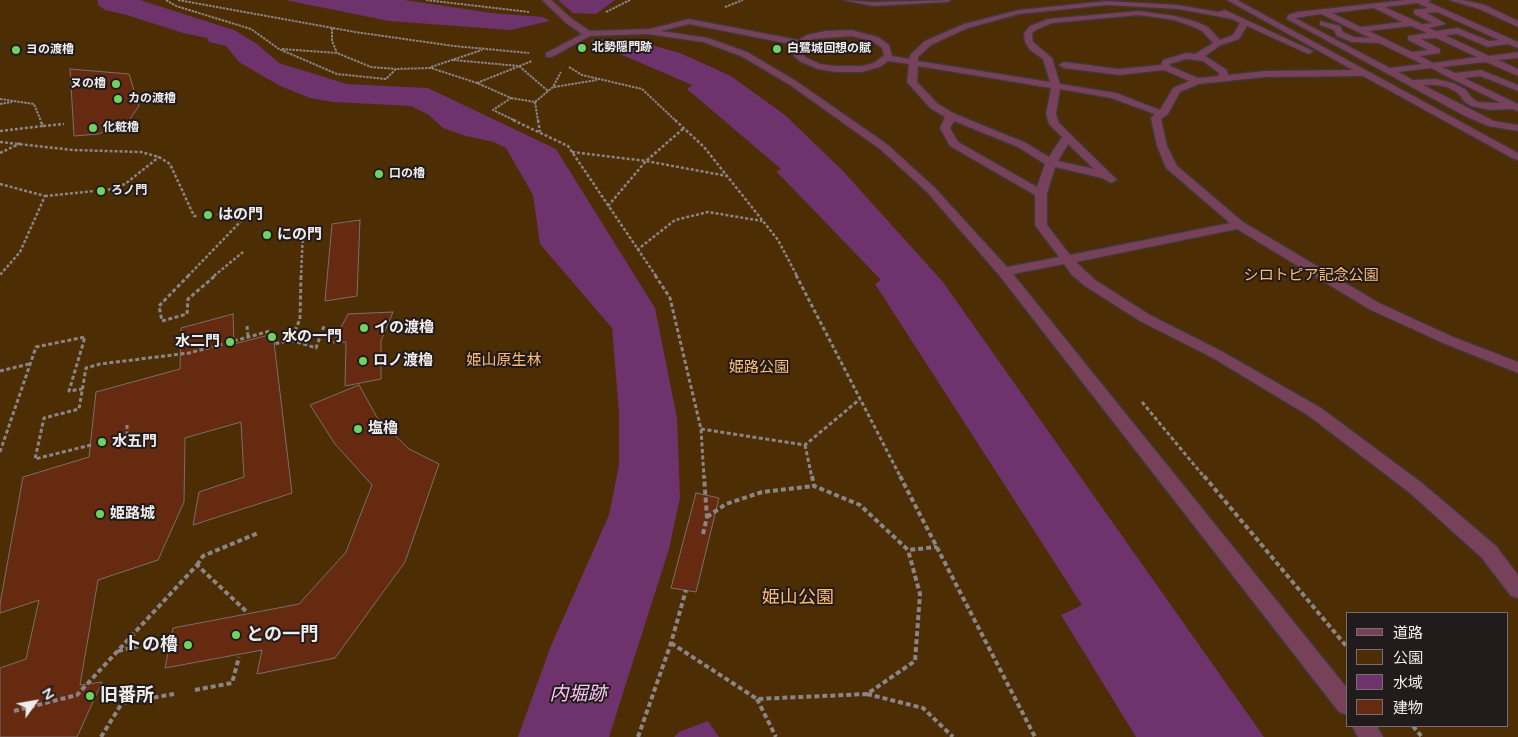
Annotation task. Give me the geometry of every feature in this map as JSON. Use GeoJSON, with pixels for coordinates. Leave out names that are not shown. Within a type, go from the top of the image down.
{"type":"FeatureCollection","features":[{"type":"Feature","properties":{"kind":"street"},"geometry":{"type":"LineString","coordinates":[[546,0],[588,34]]}},
{"type":"Feature","properties":{"kind":"street"},"geometry":{"type":"LineString","coordinates":[[847,0],[873,4],[947,0]]}},
{"type":"Feature","properties":{"kind":"street"},"geometry":{"type":"LineString","coordinates":[[1231,0],[1516,154]]}},
{"type":"Feature","properties":{"kind":"street"},"geometry":{"type":"LineString","coordinates":[[1514,43],[1438,10],[1422,0],[1291,17],[1297,23],[1469,114],[1492,124],[1518,128]]}},
{"type":"Feature","properties":{"kind":"street"},"geometry":{"type":"LineString","coordinates":[[1438,0],[1474,15]]}},
{"type":"Feature","properties":{"kind":"street"},"geometry":{"type":"LineString","coordinates":[[1453,0],[1482,7],[1518,24]]}},
{"type":"Feature","properties":{"kind":"street"},"geometry":{"type":"LineString","coordinates":[[1037,1],[1062,19]]}},
{"type":"Feature","properties":{"kind":"street"},"geometry":{"type":"LineString","coordinates":[[1200,1],[1244,24],[1313,52],[1341,59]]}},
{"type":"Feature","properties":{"kind":"street"},"geometry":{"type":"LineString","coordinates":[[1218,43],[1205,29],[1194,24],[1155,14],[1139,13],[1062,19],[1040,24],[1028,33],[1029,42],[1033,48],[1048,58],[1056,85],[1051,114],[1054,124],[1109,178],[1051,163],[1022,145],[951,116],[934,106],[912,82],[914,74],[912,62],[914,56],[928,43],[966,27],[1019,12],[1107,3],[1152,4],[1231,17]]}},
{"type":"Feature","properties":{"kind":"street"},"geometry":{"type":"LineString","coordinates":[[1375,6],[1518,73]]}},
{"type":"Feature","properties":{"kind":"street"},"geometry":{"type":"LineString","coordinates":[[1358,30],[1442,24],[1417,12],[1438,10]]}},
{"type":"Feature","properties":{"kind":"street"},"geometry":{"type":"LineString","coordinates":[[1322,12],[1516,106]]}},
{"type":"Feature","properties":{"kind":"street"},"geometry":{"type":"LineString","coordinates":[[1347,24],[1400,18]]}},
{"type":"Feature","properties":{"kind":"street"},"geometry":{"type":"LineString","coordinates":[[549,54],[588,34],[647,31],[689,21],[800,43]]}},
{"type":"Feature","properties":{"kind":"street"},"geometry":{"type":"LineString","coordinates":[[1297,23],[1321,22],[1337,28],[1340,34],[1352,39],[1382,41]]}},
{"type":"Feature","properties":{"kind":"street"},"geometry":{"type":"LineString","coordinates":[[1197,57],[1218,43],[1236,37],[1244,24]]}},
{"type":"Feature","properties":{"kind":"street"},"geometry":{"type":"LineString","coordinates":[[647,31],[705,40],[744,54],[794,83],[884,147],[931,190],[1004,272],[1346,704]]}},
{"type":"Feature","properties":{"kind":"street"},"geometry":{"type":"LineString","coordinates":[[1394,58],[1437,51],[1411,38],[1458,31],[1488,44],[1514,43]]}},
{"type":"Feature","properties":{"kind":"street"},"geometry":{"type":"LineString","coordinates":[[851,33],[875,39],[886,46],[888,54],[886,58],[877,64],[862,69],[836,69],[818,66],[804,60],[796,49],[800,43],[810,37],[825,34],[851,33]]}},
{"type":"Feature","properties":{"kind":"street"},"geometry":{"type":"LineString","coordinates":[[1347,50],[1371,47],[1378,51]]}},
{"type":"Feature","properties":{"kind":"street"},"geometry":{"type":"LineString","coordinates":[[1387,71],[1518,55]]}},
{"type":"Feature","properties":{"kind":"street"},"geometry":{"type":"LineString","coordinates":[[1165,67],[1166,62],[1186,56],[1197,57],[1206,59],[1224,72],[1223,78]]}},
{"type":"Feature","properties":{"kind":"street"},"geometry":{"type":"LineString","coordinates":[[886,58],[1121,97],[1163,114]]}},
{"type":"Feature","properties":{"kind":"street"},"geometry":{"type":"LineString","coordinates":[[1064,65],[1119,72],[1165,67],[1197,81]]}},
{"type":"Feature","properties":{"kind":"street"},"geometry":{"type":"LineString","coordinates":[[1367,73],[1265,74],[1197,81],[1176,90],[1163,114],[1156,118],[1162,146],[1172,168],[1239,226],[1374,306],[1448,340],[1518,368]]}},
{"type":"Feature","properties":{"kind":"street"},"geometry":{"type":"LineString","coordinates":[[1453,76],[1481,73],[1518,88]]}},
{"type":"Feature","properties":{"kind":"street"},"geometry":{"type":"LineString","coordinates":[[1410,84],[1436,82],[1450,85],[1462,91],[1468,100],[1476,104],[1490,107],[1516,106]]}},
{"type":"Feature","properties":{"kind":"street"},"geometry":{"type":"LineString","coordinates":[[951,116],[945,128],[954,144],[1041,194]]}},
{"type":"Feature","properties":{"kind":"street"},"geometry":{"type":"LineString","coordinates":[[1067,137],[1051,163],[1041,194],[1041,225],[1066,259],[1090,283],[1145,318],[1218,355],[1315,412],[1416,488],[1489,552],[1518,590]]}},
{"type":"Feature","properties":{"kind":"street"},"geometry":{"type":"LineString","coordinates":[[1004,272],[1239,226]]}},
{"type":"Feature","properties":{"kind":"street"},"geometry":{"type":"LineString","coordinates":[[1364,727],[1372,737]]}},
{"type":"Feature","properties":{"kind":"path"},"geometry":{"type":"LineString","coordinates":[[166,0],[176,6],[251,29],[279,48],[336,74],[386,79],[396,69]]}},
{"type":"Feature","properties":{"kind":"path"},"geometry":{"type":"LineString","coordinates":[[178,0],[332,28],[485,49],[549,54]]}},
{"type":"Feature","properties":{"kind":"path"},"geometry":{"type":"LineString","coordinates":[[426,0],[529,12],[556,10]]}},
{"type":"Feature","properties":{"kind":"path"},"geometry":{"type":"LineString","coordinates":[[332,28],[332,41],[337,53]]}},
{"type":"Feature","properties":{"kind":"path"},"geometry":{"type":"LineString","coordinates":[[279,48],[337,53],[371,67],[396,69],[430,68],[485,49]]}},
{"type":"Feature","properties":{"kind":"path"},"geometry":{"type":"LineString","coordinates":[[476,83],[549,54]]}},
{"type":"Feature","properties":{"kind":"path"},"geometry":{"type":"LineString","coordinates":[[453,60],[520,66],[548,91]]}},
{"type":"Feature","properties":{"kind":"path"},"geometry":{"type":"LineString","coordinates":[[430,68],[476,83],[511,98],[535,102],[553,87],[565,65],[582,75],[642,89],[704,148],[778,240],[1035,737]]}},
{"type":"Feature","properties":{"kind":"path"},"geometry":{"type":"LineString","coordinates":[[553,87],[601,80]]}},
{"type":"Feature","properties":{"kind":"path"},"geometry":{"type":"LineString","coordinates":[[511,98],[493,110],[568,146],[670,298],[701,429],[707,517],[703,534]]}},
{"type":"Feature","properties":{"kind":"path"},"geometry":{"type":"LineString","coordinates":[[0,99],[34,104],[43,126]]}},
{"type":"Feature","properties":{"kind":"path"},"geometry":{"type":"LineString","coordinates":[[0,104],[14,102]]}},
{"type":"Feature","properties":{"kind":"path"},"geometry":{"type":"LineString","coordinates":[[535,102],[540,132]]}},
{"type":"Feature","properties":{"kind":"path"},"geometry":{"type":"LineString","coordinates":[[0,131],[64,124]]}},
{"type":"Feature","properties":{"kind":"path"},"geometry":{"type":"LineString","coordinates":[[608,206],[646,161],[684,128]]}},
{"type":"Feature","properties":{"kind":"path"},"geometry":{"type":"LineString","coordinates":[[0,142],[73,150],[140,152],[158,157],[170,164],[194,216],[198,216]]}},
{"type":"Feature","properties":{"kind":"path"},"geometry":{"type":"LineString","coordinates":[[0,154],[21,143]]}},
{"type":"Feature","properties":{"kind":"path"},"geometry":{"type":"LineString","coordinates":[[572,152],[646,161],[727,176]]}},
{"type":"Feature","properties":{"kind":"path"},"geometry":{"type":"LineString","coordinates":[[108,190],[125,184],[158,157]]}},
{"type":"Feature","properties":{"kind":"path"},"geometry":{"type":"LineString","coordinates":[[0,184],[45,196],[94,191]]}},
{"type":"Feature","properties":{"kind":"path"},"geometry":{"type":"LineString","coordinates":[[0,275],[20,252],[45,196]]}},
{"type":"Feature","properties":{"kind":"path"},"geometry":{"type":"LineString","coordinates":[[637,250],[675,220],[708,212],[763,221]]}},
{"type":"Feature","properties":{"kind":"path"},"geometry":{"type":"LineString","coordinates":[[216,214],[244,218],[159,306],[162,321],[187,314],[188,299],[243,252]]}},
{"type":"Feature","properties":{"kind":"path"},"geometry":{"type":"LineString","coordinates":[[287,231],[303,231],[300,319],[291,340]]}},
{"type":"Feature","properties":{"kind":"path"},"geometry":{"type":"LineString","coordinates":[[247,326],[248,337]]}},
{"type":"Feature","properties":{"kind":"path"},"geometry":{"type":"LineString","coordinates":[[234,341],[270,331],[274,344],[291,340],[316,348],[324,326]]}},
{"type":"Feature","properties":{"kind":"path"},"geometry":{"type":"LineString","coordinates":[[0,452],[36,347],[86,336],[69,391],[82,389]]}},
{"type":"Feature","properties":{"kind":"path"},"geometry":{"type":"LineString","coordinates":[[91,445],[35,459],[44,418],[79,409],[86,368],[100,364],[189,353],[227,343]]}},
{"type":"Feature","properties":{"kind":"path"},"geometry":{"type":"LineString","coordinates":[[0,371],[30,363]]}},
{"type":"Feature","properties":{"kind":"path"},"geometry":{"type":"LineString","coordinates":[[701,429],[805,445],[860,400]]}},
{"type":"Feature","properties":{"kind":"path"},"geometry":{"type":"LineString","coordinates":[[114,439],[127,435],[127,424]]}},
{"type":"Feature","properties":{"kind":"path"},"geometry":{"type":"LineString","coordinates":[[805,445],[814,486]]}},
{"type":"Feature","properties":{"kind":"path"},"geometry":{"type":"LineString","coordinates":[[707,517],[726,504],[762,492],[814,486],[860,505],[908,550],[920,594],[914,661],[867,694]]}},
{"type":"Feature","properties":{"kind":"path"},"geometry":{"type":"LineString","coordinates":[[14,711],[77,695],[197,565],[202,556],[258,533]]}},
{"type":"Feature","properties":{"kind":"path"},"geometry":{"type":"LineString","coordinates":[[908,550],[937,547]]}},
{"type":"Feature","properties":{"kind":"path"},"geometry":{"type":"LineString","coordinates":[[197,565],[248,613]]}},
{"type":"Feature","properties":{"kind":"path"},"geometry":{"type":"LineString","coordinates":[[638,737],[671,643],[686,590]]}},
{"type":"Feature","properties":{"kind":"path"},"geometry":{"type":"LineString","coordinates":[[118,651],[165,640]]}},
{"type":"Feature","properties":{"kind":"path"},"geometry":{"type":"LineString","coordinates":[[671,643],[757,699],[776,737]]}},
{"type":"Feature","properties":{"kind":"path"},"geometry":{"type":"LineString","coordinates":[[195,690],[232,683],[239,657]]}},
{"type":"Feature","properties":{"kind":"path"},"geometry":{"type":"LineString","coordinates":[[101,737],[122,704],[174,694]]}},
{"type":"Feature","properties":{"kind":"path"},"geometry":{"type":"LineString","coordinates":[[757,699],[867,694],[923,708],[953,737]]}},
{"type":"Feature","properties":{"kind":"path"},"geometry":{"type":"LineString","coordinates":[[1414,727],[1422,737]]}},
{"type":"Feature","properties":{"kind":"green space","name":"姫路公園"},"geometry":{"type":"Polygon","coordinates":[[[0,0],[1518,0],[1518,737],[0,737],[0,0]]]}},
{"type":"Feature","properties":{"kind":"water","name":"内堀跡"},"geometry":{"type":"Polygon","coordinates":[[[98,0],[140,0],[234,30],[257,44],[279,63],[347,84],[428,88],[556,149],[655,308],[677,418],[680,498],[669,549],[609,737],[518,737],[550,648],[609,515],[619,465],[619,412],[612,328],[540,244],[533,195],[506,148],[494,142],[466,136],[443,128],[429,115],[411,106],[333,102],[310,98],[280,86],[239,62],[226,46],[209,42],[207,38],[183,33],[105,10],[98,5],[98,0]]]}},
{"type":"Feature","properties":{"kind":"water"},"geometry":{"type":"Polygon","coordinates":[[[285,0],[404,0],[492,13],[543,17],[550,21],[511,30],[389,21],[285,0]]]}},
{"type":"Feature","properties":{"kind":"water"},"geometry":{"type":"Polygon","coordinates":[[[558,0],[615,0],[596,14],[573,13],[558,0]]]}},
{"type":"Feature","properties":{"kind":"water"},"geometry":{"type":"Polygon","coordinates":[[[594,39],[630,39],[680,53],[731,76],[785,115],[843,171],[943,282],[1264,737],[1136,737],[1061,615],[1082,605],[875,284],[881,280],[776,171],[781,169],[687,89],[692,85],[590,41],[594,39]]]}},
{"type":"Feature","properties":{"kind":"water"},"geometry":{"type":"Polygon","coordinates":[[[708,721],[719,737],[674,737],[679,732],[708,721]]]}},
{"type":"Feature","properties":{"kind":"building"},"geometry":{"type":"Polygon","coordinates":[[[70,69],[129,74],[139,106],[127,123],[98,134],[74,136],[70,69]]]}},
{"type":"Feature","properties":{"kind":"building"},"geometry":{"type":"Polygon","coordinates":[[[360,220],[357,296],[325,301],[332,224],[360,220]]]}},
{"type":"Feature","properties":{"kind":"building"},"geometry":{"type":"Polygon","coordinates":[[[393,312],[381,341],[381,379],[345,386],[346,342],[333,343],[348,314],[393,312]]]}},
{"type":"Feature","properties":{"kind":"building"},"geometry":{"type":"Polygon","coordinates":[[[233,314],[234,344],[273,334],[292,493],[193,525],[199,492],[244,477],[241,422],[185,438],[184,502],[158,560],[98,580],[80,685],[102,682],[77,737],[0,737],[0,668],[26,659],[39,600],[0,613],[0,604],[23,477],[89,457],[96,392],[180,369],[181,328],[233,314]]]}},
{"type":"Feature","properties":{"kind":"building"},"geometry":{"type":"Polygon","coordinates":[[[359,385],[378,419],[409,449],[439,464],[405,562],[335,658],[257,674],[262,650],[165,668],[173,628],[299,604],[346,552],[372,485],[335,444],[310,405],[359,385]]]}},
{"type":"Feature","properties":{"kind":"building"},"geometry":{"type":"Polygon","coordinates":[[[696,493],[719,498],[696,592],[671,588],[696,493]]]}},
{"type":"Feature","properties":{"kind":"place","name":"北勢隠門跡"},"geometry":{"type":"Point","coordinates":[582,48]}},
{"type":"Feature","properties":{"kind":"place","name":"白鷺城回想の賦"},"geometry":{"type":"Point","coordinates":[777,49]}},
{"type":"Feature","properties":{"kind":"place","name":"ヨの渡櫓"},"geometry":{"type":"Point","coordinates":[16,50]}},
{"type":"Feature","properties":{"kind":"place","name":"ヌの櫓"},"geometry":{"type":"Point","coordinates":[116,84]}},
{"type":"Feature","properties":{"kind":"place","name":"カの渡櫓"},"geometry":{"type":"Point","coordinates":[118,99]}},
{"type":"Feature","properties":{"kind":"place","name":"化粧櫓"},"geometry":{"type":"Point","coordinates":[93,128]}},
{"type":"Feature","properties":{"kind":"place","name":"口の櫓"},"geometry":{"type":"Point","coordinates":[379,174]}},
{"type":"Feature","properties":{"kind":"place","name":"ろノ門"},"geometry":{"type":"Point","coordinates":[101,191]}},
{"type":"Feature","properties":{"kind":"place","name":"はの門"},"geometry":{"type":"Point","coordinates":[208,215]}},
{"type":"Feature","properties":{"kind":"place","name":"にの門"},"geometry":{"type":"Point","coordinates":[267,235]}},
{"type":"Feature","properties":{"kind":"place","name":"イの渡櫓"},"geometry":{"type":"Point","coordinates":[364,328]}},
{"type":"Feature","properties":{"kind":"place","name":"水の一門"},"geometry":{"type":"Point","coordinates":[272,337]}},
{"type":"Feature","properties":{"kind":"place","name":"水二門"},"geometry":{"type":"Point","coordinates":[230,342]}},
{"type":"Feature","properties":{"kind":"place","name":"ロノ渡櫓"},"geometry":{"type":"Point","coordinates":[363,361]}},
{"type":"Feature","properties":{"kind":"place","name":"塩櫓"},"geometry":{"type":"Point","coordinates":[358,429]}},
{"type":"Feature","properties":{"kind":"place","name":"水五門"},"geometry":{"type":"Point","coordinates":[102,442]}},
{"type":"Feature","properties":{"kind":"place","name":"姫路城"},"geometry":{"type":"Point","coordinates":[100,514]}},
{"type":"Feature","properties":{"kind":"place","name":"との一門"},"geometry":{"type":"Point","coordinates":[236,635]}},
{"type":"Feature","properties":{"kind":"place","name":"トの櫓"},"geometry":{"type":"Point","coordinates":[188,645]}},
{"type":"Feature","properties":{"kind":"place","name":"旧番所"},"geometry":{"type":"Point","coordinates":[90,696]}},
{"type":"Feature","properties":{"kind":"park label","name":"シロトピア記念公園"},"geometry":{"type":"Point","coordinates":[1311,276]}},
{"type":"Feature","properties":{"kind":"park label","name":"姫山原生林"},"geometry":{"type":"Point","coordinates":[504,361]}},
{"type":"Feature","properties":{"kind":"park label","name":"姫山公園"},"geometry":{"type":"Point","coordinates":[798,598]}}]}
